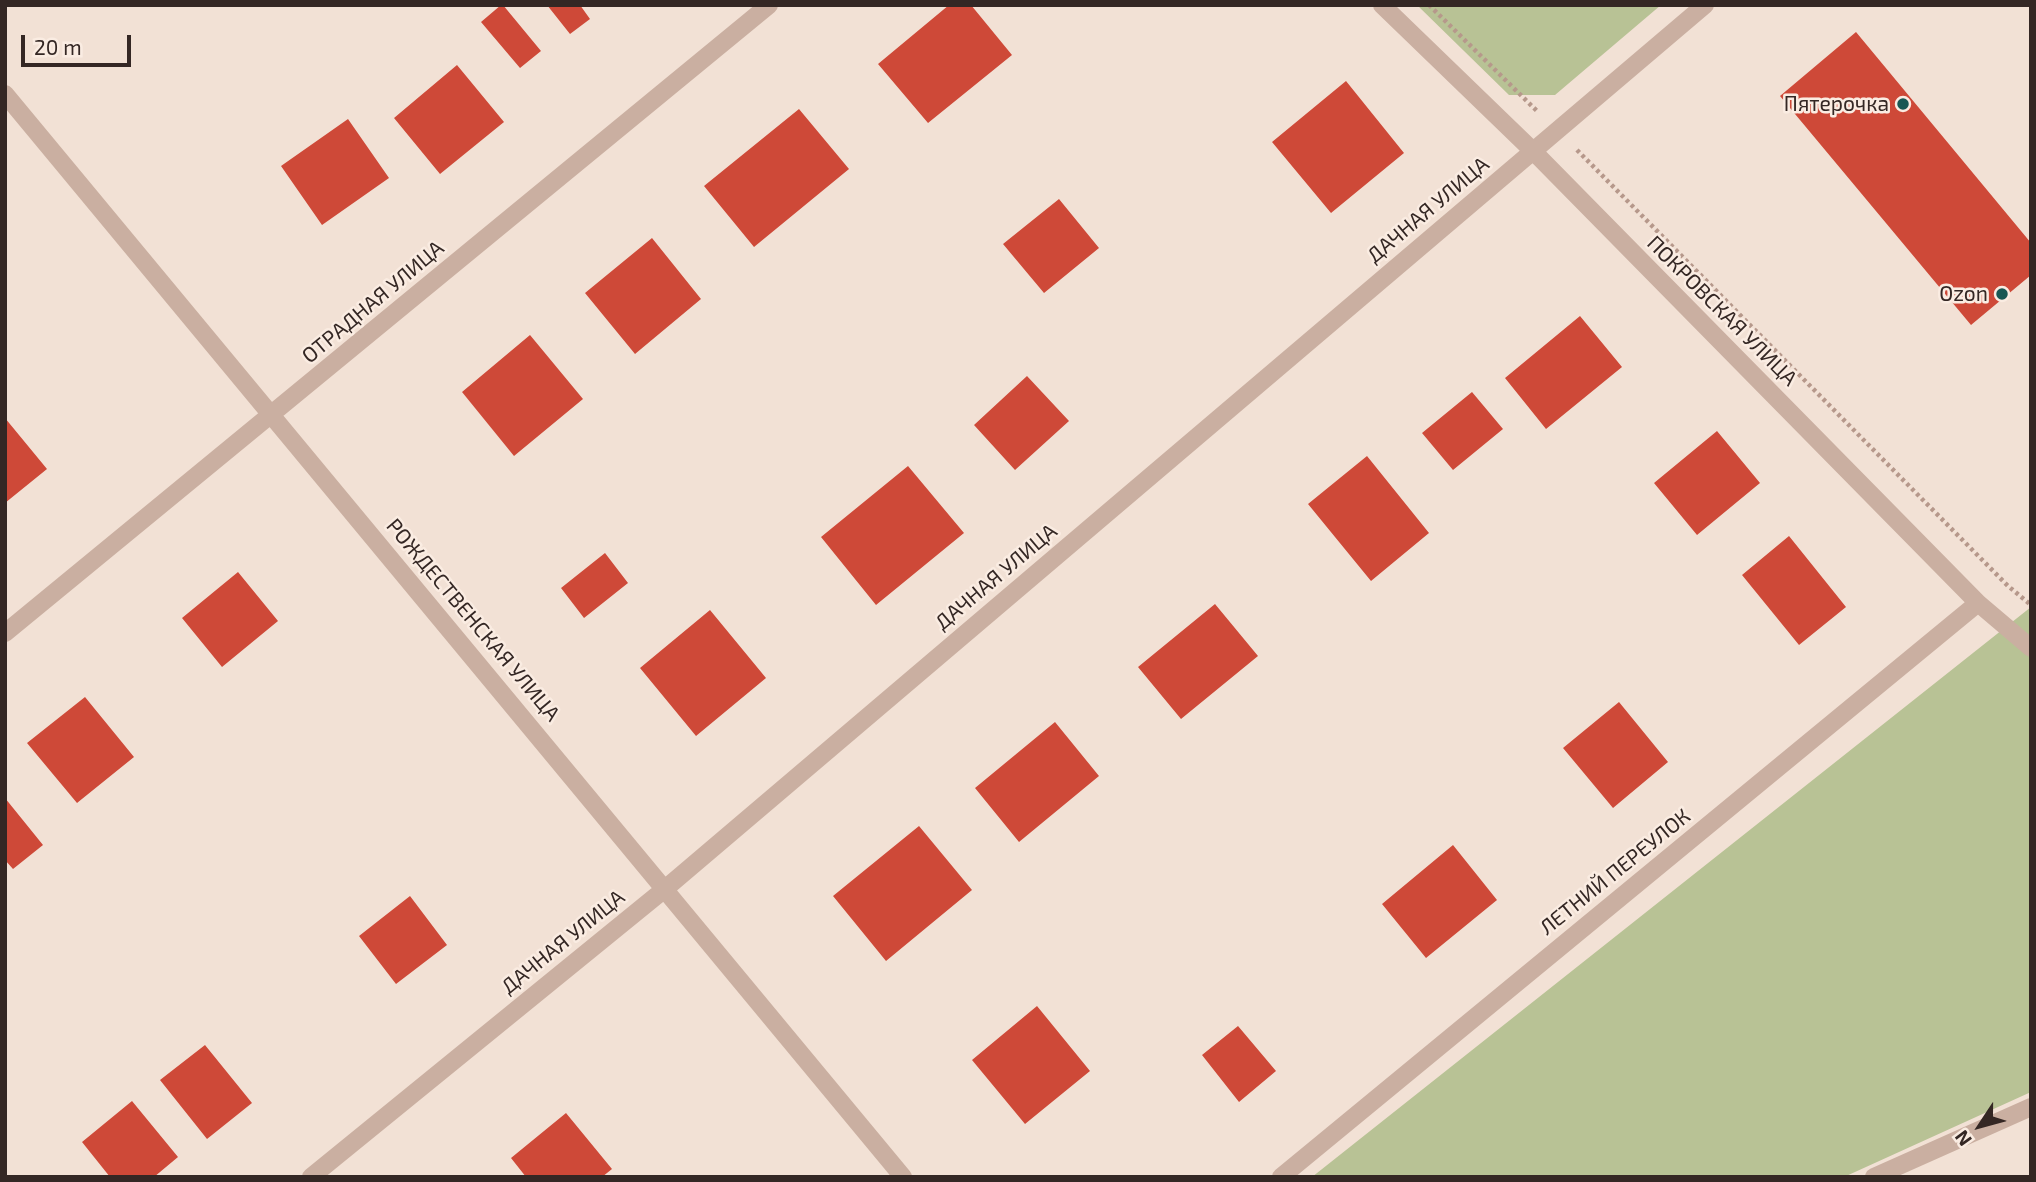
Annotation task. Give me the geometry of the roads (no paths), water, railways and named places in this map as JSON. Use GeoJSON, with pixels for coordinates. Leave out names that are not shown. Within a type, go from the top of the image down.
{"type":"FeatureCollection","features":[{"type":"Feature","properties":{"kind":"street","name":"ОТРАДНАЯ УЛИЦА"},"geometry":{"type":"LineString","coordinates":[[5,632],[769,5]]}},
{"type":"Feature","properties":{"kind":"street","name":"ПОКРОВСКАЯ УЛИЦА"},"geometry":{"type":"LineString","coordinates":[[1382,5],[1533,151],[1978,603],[2031,648]]}},
{"type":"Feature","properties":{"kind":"street","name":"ДАЧНАЯ УЛИЦА"},"geometry":{"type":"LineString","coordinates":[[311,1177],[666,888],[1705,5]]}},
{"type":"Feature","properties":{"kind":"street","name":"РОЖДЕСТВЕНСКАЯ УЛИЦА"},"geometry":{"type":"LineString","coordinates":[[5,94],[903,1177]]}},
{"type":"Feature","properties":{"kind":"street","name":"ЛЕТНИЙ ПЕРЕУЛОК"},"geometry":{"type":"LineString","coordinates":[[1281,1177],[1978,603]]}},
{"type":"Feature","properties":{"kind":"street"},"geometry":{"type":"LineString","coordinates":[[1874,1177],[2031,1107]]}},
{"type":"Feature","properties":{"kind":"place","name":"Пятерочка"},"geometry":{"type":"Point","coordinates":[1903,104]}},
{"type":"Feature","properties":{"kind":"place","name":"Ozon"},"geometry":{"type":"Point","coordinates":[2002,294]}}]}
